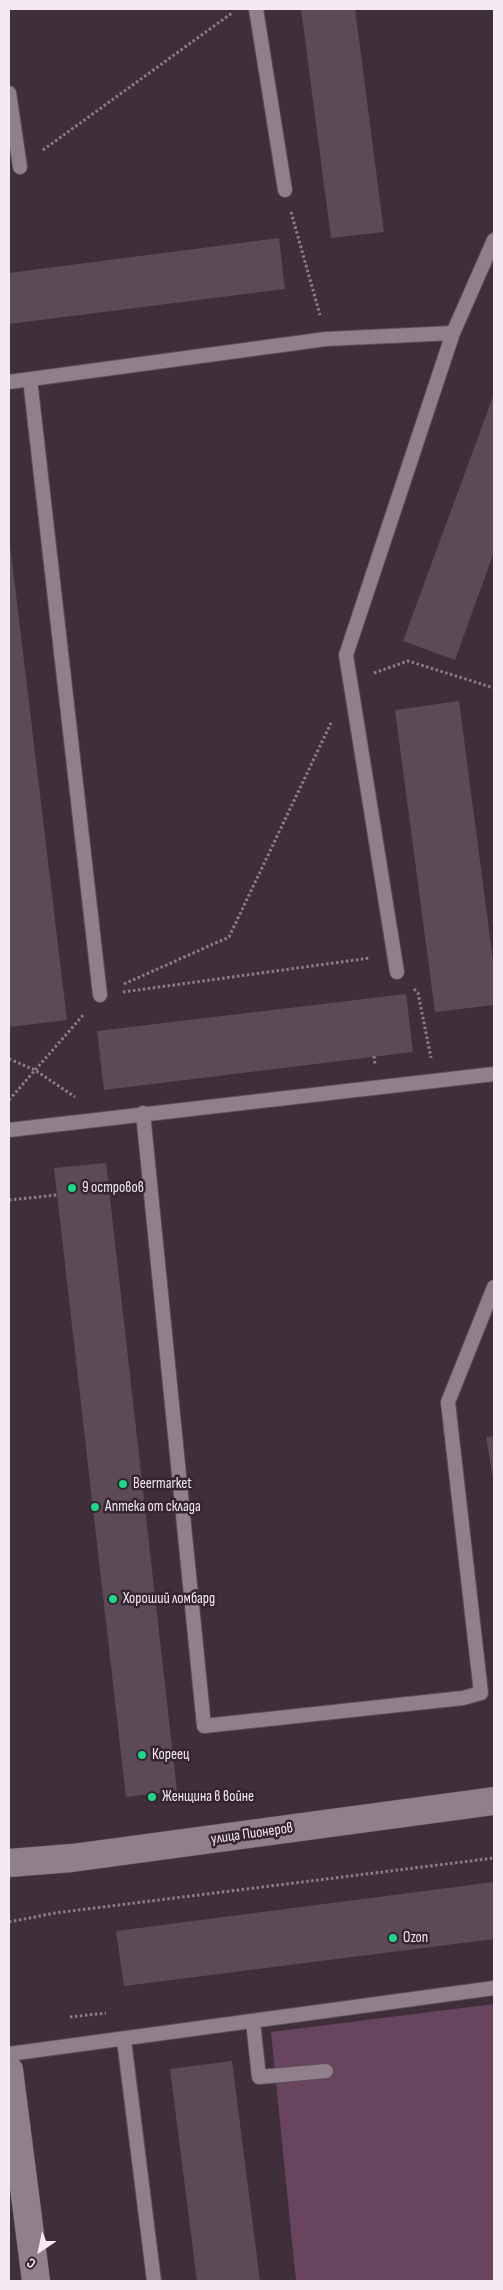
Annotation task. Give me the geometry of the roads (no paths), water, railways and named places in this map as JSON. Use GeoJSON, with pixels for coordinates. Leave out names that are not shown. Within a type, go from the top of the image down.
{"type":"FeatureCollection","features":[{"type":"Feature","properties":{"kind":"street","name":"улица Пионеров"},"geometry":{"type":"LineString","coordinates":[[9,1863],[72,1858],[494,1801]]}},
{"type":"Feature","properties":{"kind":"street"},"geometry":{"type":"LineString","coordinates":[[9,2070],[36,2281]]}},
{"type":"Feature","properties":{"kind":"lane"},"geometry":{"type":"LineString","coordinates":[[256,9],[285,190]]}},
{"type":"Feature","properties":{"kind":"lane"},"geometry":{"type":"LineString","coordinates":[[9,93],[20,167]]}},
{"type":"Feature","properties":{"kind":"lane"},"geometry":{"type":"LineString","coordinates":[[397,972],[346,655],[454,333],[494,240]]}},
{"type":"Feature","properties":{"kind":"lane"},"geometry":{"type":"LineString","coordinates":[[9,382],[326,339],[454,333]]}},
{"type":"Feature","properties":{"kind":"lane"},"geometry":{"type":"LineString","coordinates":[[30,379],[100,995]]}},
{"type":"Feature","properties":{"kind":"lane"},"geometry":{"type":"LineString","coordinates":[[9,1130],[143,1113],[494,1074]]}},
{"type":"Feature","properties":{"kind":"lane"},"geometry":{"type":"LineString","coordinates":[[143,1113],[204,1726],[463,1698],[482,1692],[448,1402],[494,1286]]}},
{"type":"Feature","properties":{"kind":"lane"},"geometry":{"type":"LineString","coordinates":[[9,2054],[124,2040],[494,1988]]}},
{"type":"Feature","properties":{"kind":"lane"},"geometry":{"type":"LineString","coordinates":[[252,2022],[259,2077],[326,2072]]}},
{"type":"Feature","properties":{"kind":"lane"},"geometry":{"type":"LineString","coordinates":[[124,2040],[154,2281]]}},
{"type":"Feature","properties":{"kind":"place","name":"9 островов"},"geometry":{"type":"Point","coordinates":[72,1188]}},
{"type":"Feature","properties":{"kind":"place","name":"Beermarket"},"geometry":{"type":"Point","coordinates":[123,1484]}},
{"type":"Feature","properties":{"kind":"place","name":"Аптека от склада"},"geometry":{"type":"Point","coordinates":[95,1507]}},
{"type":"Feature","properties":{"kind":"place","name":"Хороший ломбард"},"geometry":{"type":"Point","coordinates":[113,1599]}},
{"type":"Feature","properties":{"kind":"place","name":"Кореец"},"geometry":{"type":"Point","coordinates":[142,1755]}},
{"type":"Feature","properties":{"kind":"place","name":"Женщина в войне"},"geometry":{"type":"Point","coordinates":[152,1797]}},
{"type":"Feature","properties":{"kind":"place","name":"Ozon"},"geometry":{"type":"Point","coordinates":[393,1938]}}]}
